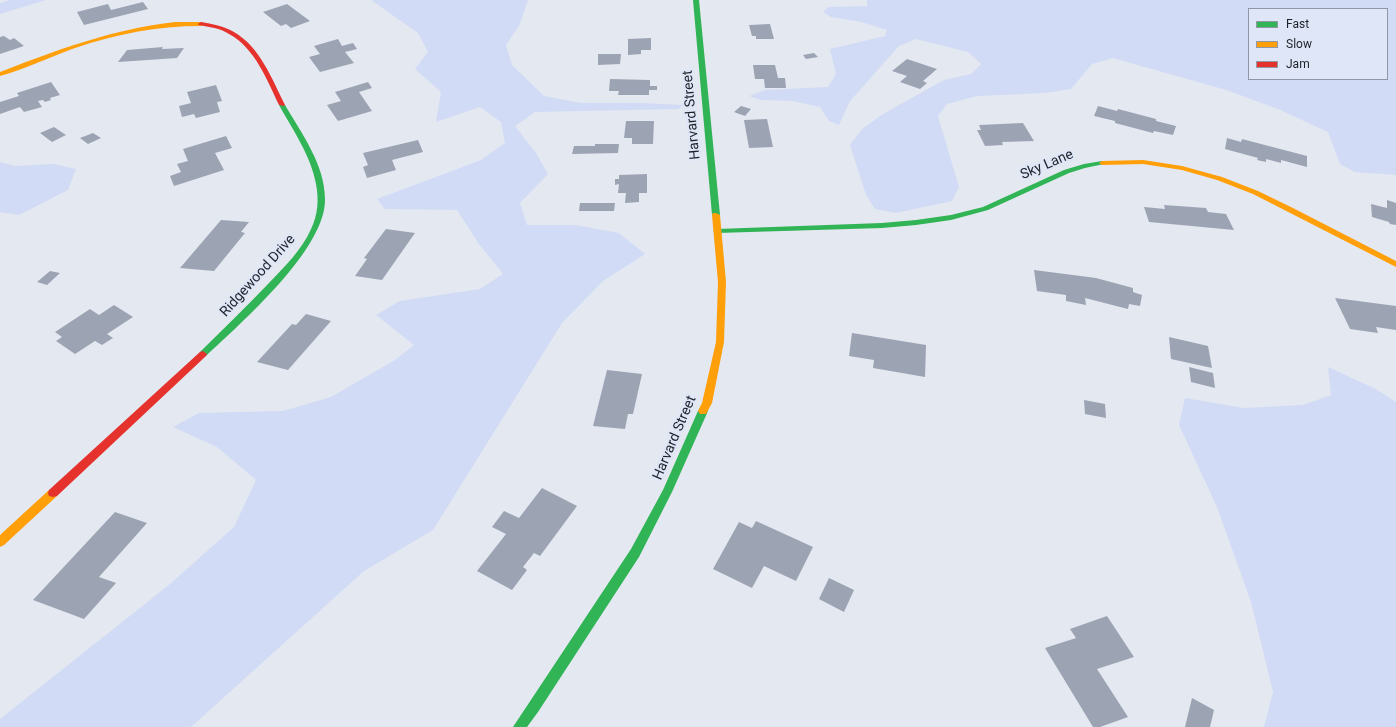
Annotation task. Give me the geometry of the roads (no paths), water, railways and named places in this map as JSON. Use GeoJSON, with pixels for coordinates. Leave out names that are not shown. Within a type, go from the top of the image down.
{"type":"FeatureCollection","features":[{"type":"Feature","properties":{"kind":"street","name":"Harvard Street"},"geometry":{"type":"LineString","coordinates":[[519,727],[534,708],[635,553],[668,492],[707,403],[720,342],[722,282],[696,0]]}},
{"type":"Feature","properties":{"kind":"street","name":"Ridgewood Drive"},"geometry":{"type":"LineString","coordinates":[[0,74],[108,36],[146,27],[189,23],[208,25],[228,31],[242,39],[260,62],[313,162],[321,189],[322,204],[319,221],[310,238],[297,256],[265,292],[225,333],[0,542]]}},
{"type":"Feature","properties":{"kind":"street","name":"Sky Lane"},"geometry":{"type":"LineString","coordinates":[[717,231],[888,226],[945,219],[969,214],[990,207],[1069,169],[1085,165],[1132,162],[1180,167],[1235,184],[1260,195],[1350,243],[1396,264]]}}]}
